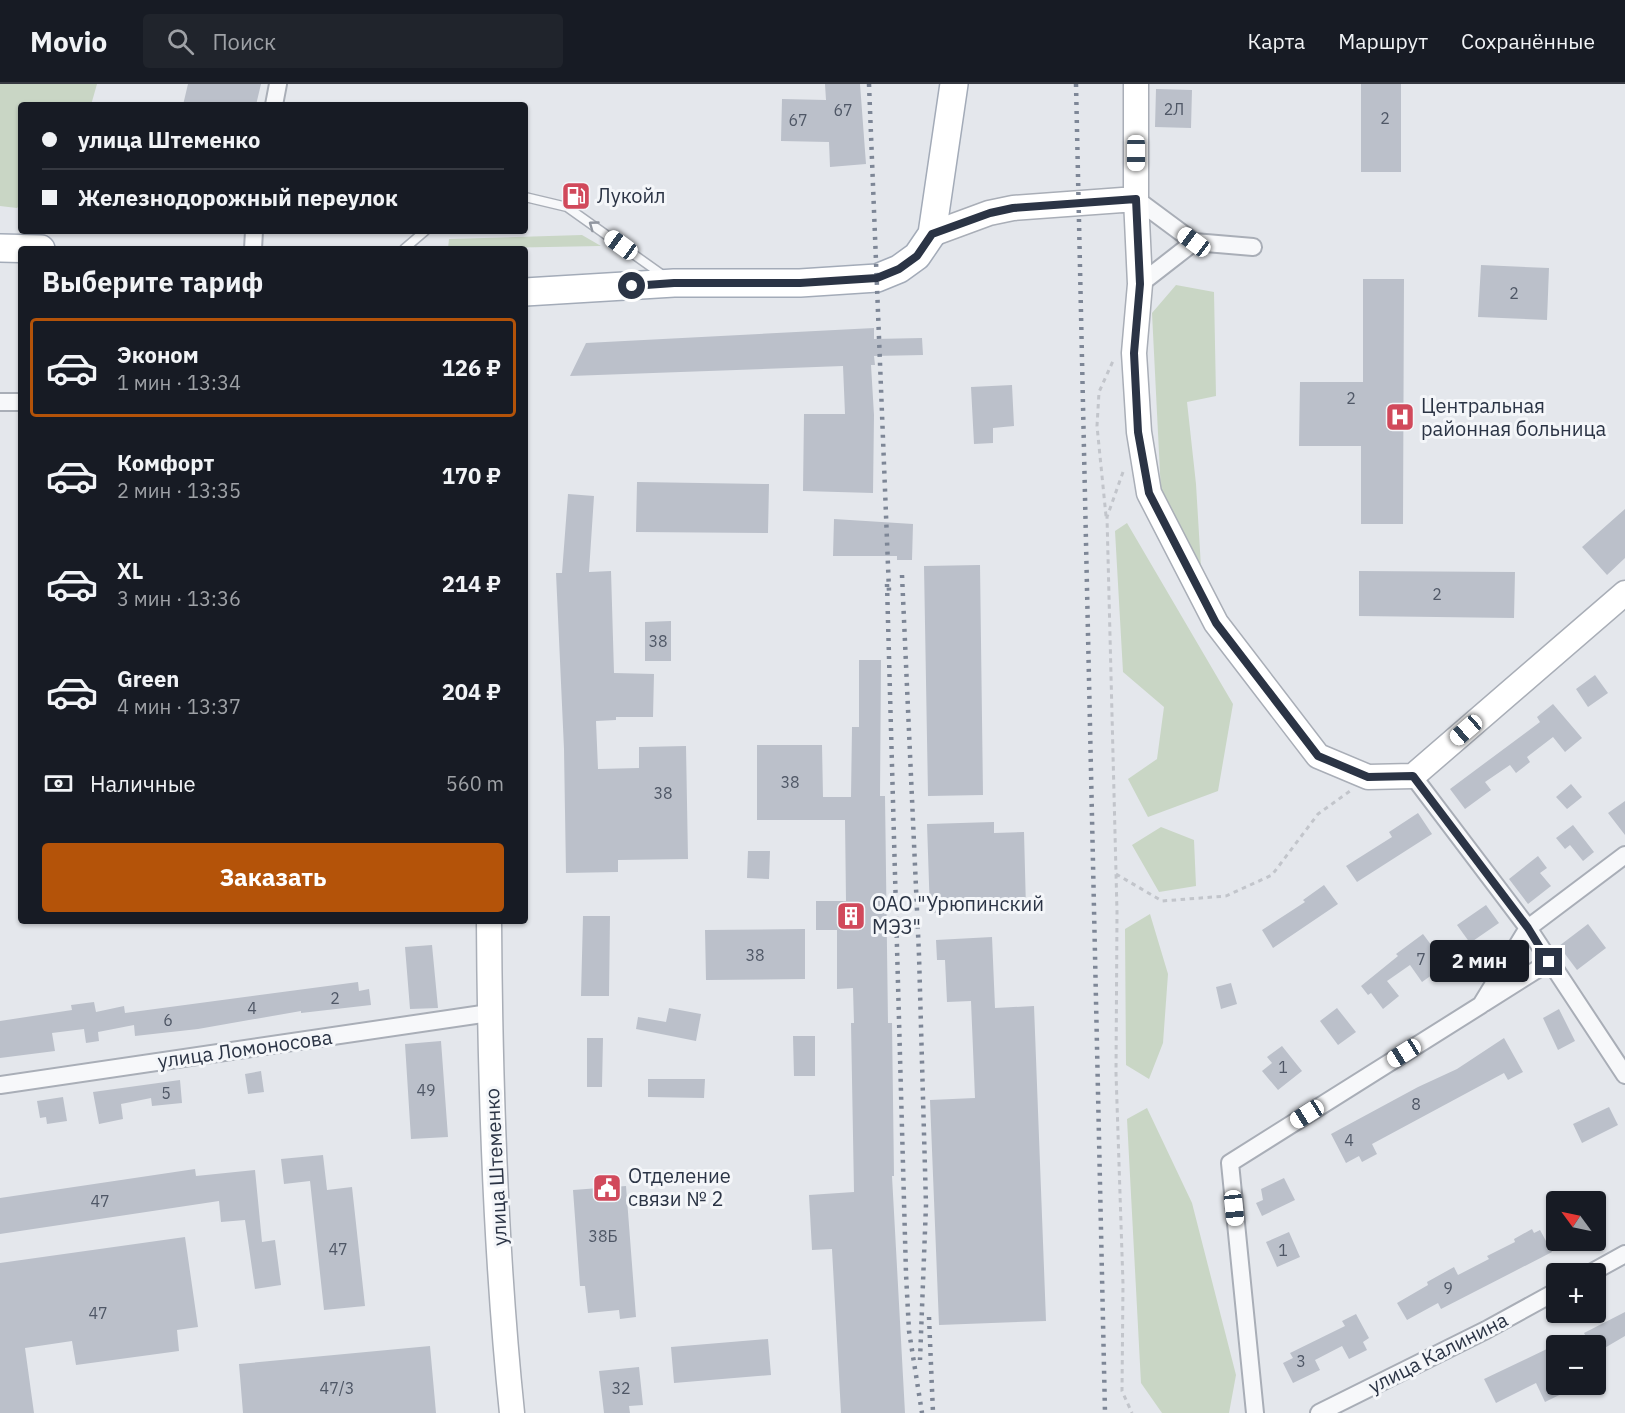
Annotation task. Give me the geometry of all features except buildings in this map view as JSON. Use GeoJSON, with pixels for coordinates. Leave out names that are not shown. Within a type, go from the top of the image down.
{"type":"FeatureCollection","features":[{"type":"Feature","properties":{"kind":"main road"},"geometry":{"type":"LineString","coordinates":[[528,294],[674,283],[800,283],[877,278],[899,269],[917,256],[932,234],[954,84]]}},
{"type":"Feature","properties":{"kind":"main road"},"geometry":{"type":"LineString","coordinates":[[1136,84],[1136,199],[1140,284],[1134,353],[1138,432],[1149,493],[1216,623],[1318,756],[1368,777],[1413,776],[1625,592]]}},
{"type":"Feature","properties":{"kind":"main road"},"geometry":{"type":"LineString","coordinates":[[932,234],[990,213],[1013,208],[1136,199]]}},
{"type":"Feature","properties":{"kind":"main road"},"geometry":{"type":"LineString","coordinates":[[0,248],[18,248]]}},
{"type":"Feature","properties":{"kind":"main road","name":"улица Штеменко"},"geometry":{"type":"LineString","coordinates":[[489,924],[489,1056],[505,1339],[512,1413]]}},
{"type":"Feature","properties":{"kind":"street"},"geometry":{"type":"LineString","coordinates":[[275,102],[278,84]]}},
{"type":"Feature","properties":{"kind":"street"},"geometry":{"type":"LineString","coordinates":[[1136,199],[1194,242],[1253,247]]}},
{"type":"Feature","properties":{"kind":"street"},"geometry":{"type":"LineString","coordinates":[[1140,284],[1194,242]]}},
{"type":"Feature","properties":{"kind":"street"},"geometry":{"type":"LineString","coordinates":[[0,402],[18,402]]}},
{"type":"Feature","properties":{"kind":"street"},"geometry":{"type":"LineString","coordinates":[[1413,776],[1528,928],[1625,1074]]}},
{"type":"Feature","properties":{"kind":"street"},"geometry":{"type":"LineString","coordinates":[[1481,1005],[1528,928],[1625,855]]}},
{"type":"Feature","properties":{"kind":"street"},"geometry":{"type":"LineString","coordinates":[[1256,1413],[1230,1163],[1549,962]]}},
{"type":"Feature","properties":{"kind":"street","name":"улица Ломоносова"},"geometry":{"type":"LineString","coordinates":[[0,1085],[489,1013]]}},
{"type":"Feature","properties":{"kind":"street"},"geometry":{"type":"LineString","coordinates":[[1606,1265],[1625,1254]]}},
{"type":"Feature","properties":{"kind":"street","name":"улица Калинина"},"geometry":{"type":"LineString","coordinates":[[1319,1413],[1486,1330],[1546,1297]]}},
{"type":"Feature","properties":{"kind":"lane"},"geometry":{"type":"LineString","coordinates":[[528,198],[567,207],[674,283]]}},
{"type":"Feature","properties":{"kind":"lane"},"geometry":{"type":"LineString","coordinates":[[408,246],[422,234]]}},
{"type":"Feature","properties":{"kind":"path"},"geometry":{"type":"LineString","coordinates":[[1114,357],[1099,393],[1097,426],[1107,517],[1116,874],[1116,1073],[1123,1284],[1122,1391],[1132,1413]]}},
{"type":"Feature","properties":{"kind":"path"},"geometry":{"type":"LineString","coordinates":[[1107,517],[1126,464]]}},
{"type":"Feature","properties":{"kind":"path"},"geometry":{"type":"LineString","coordinates":[[1116,874],[1162,901],[1226,896],[1272,874],[1318,814],[1368,777]]}},
{"type":"Feature","properties":{"kind":"green space"},"geometry":{"type":"Polygon","coordinates":[[[0,84],[97,84],[92,102],[18,102],[18,207],[0,206],[0,84]]]}},
{"type":"Feature","properties":{"kind":"green space"},"geometry":{"type":"Polygon","coordinates":[[[582,235],[601,246],[448,246],[449,239],[582,235]]]}},
{"type":"Feature","properties":{"kind":"green space"},"geometry":{"type":"Polygon","coordinates":[[[1176,285],[1214,292],[1216,396],[1187,402],[1196,484],[1202,584],[1161,493],[1152,313],[1176,285]]]}},
{"type":"Feature","properties":{"kind":"green space"},"geometry":{"type":"Polygon","coordinates":[[[1127,523],[1233,704],[1218,791],[1148,817],[1128,779],[1157,759],[1164,707],[1123,672],[1115,531],[1127,523]]]}},
{"type":"Feature","properties":{"kind":"green space"},"geometry":{"type":"Polygon","coordinates":[[[1161,827],[1194,840],[1196,886],[1159,892],[1132,845],[1161,827]]]}},
{"type":"Feature","properties":{"kind":"green space"},"geometry":{"type":"Polygon","coordinates":[[[1150,914],[1168,974],[1163,1043],[1149,1079],[1126,1065],[1125,929],[1150,914]]]}},
{"type":"Feature","properties":{"kind":"green space"},"geometry":{"type":"Polygon","coordinates":[[[1147,1108],[1192,1203],[1236,1375],[1229,1413],[1162,1413],[1141,1383],[1127,1119],[1147,1108]]]}},
{"type":"Feature","properties":{"kind":"railway"},"geometry":{"type":"LineString","coordinates":[[869,84],[889,591]]}},
{"type":"Feature","properties":{"kind":"railway"},"geometry":{"type":"LineString","coordinates":[[1076,84],[1105,1413]]}},
{"type":"Feature","properties":{"kind":"railway"},"geometry":{"type":"LineString","coordinates":[[902,575],[919,955],[926,1205],[920,1360]]}},
{"type":"Feature","properties":{"kind":"railway"},"geometry":{"type":"LineString","coordinates":[[887,584],[906,1274],[909,1331],[922,1413]]}},
{"type":"Feature","properties":{"kind":"railway"},"geometry":{"type":"LineString","coordinates":[[929,1317],[933,1413]]}},
{"type":"Feature","properties":{"kind":"place","name":"Лукойл"},"geometry":{"type":"Point","coordinates":[576,196]}},
{"type":"Feature","properties":{"kind":"place","name":"Центральная районная больница"},"geometry":{"type":"Point","coordinates":[1400,417]}},
{"type":"Feature","properties":{"kind":"place","name":"ОАО \"Урюпинский МЭЗ\""},"geometry":{"type":"Point","coordinates":[851,916]}},
{"type":"Feature","properties":{"kind":"place","name":"Отделение связи № 2"},"geometry":{"type":"Point","coordinates":[607,1188]}},
{"type":"Feature","properties":{"kind":"route"},"geometry":{"type":"LineString","coordinates":[[632,286],[674,283],[800,283],[877,278],[899,269],[917,256],[932,234],[990,213],[1013,208],[1136,199],[1140,284],[1134,353],[1138,432],[1149,493],[1216,623],[1318,756],[1368,777],[1413,776],[1528,928],[1549,962]]}}]}
